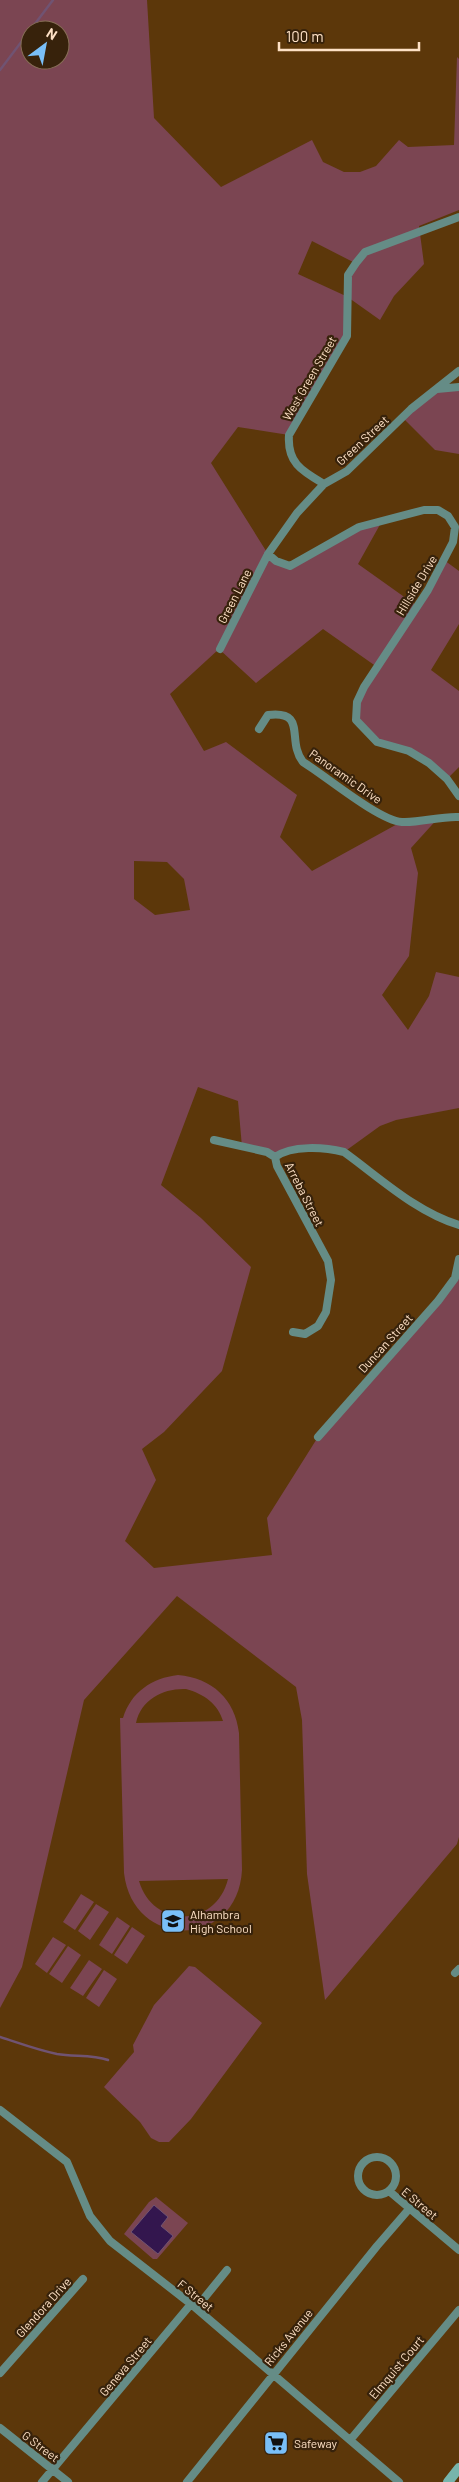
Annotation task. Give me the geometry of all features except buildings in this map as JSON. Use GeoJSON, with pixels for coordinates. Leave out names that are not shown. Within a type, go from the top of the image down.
{"type":"FeatureCollection","features":[{"type":"Feature","properties":{"kind":"main road"},"geometry":{"type":"LineString","coordinates":[[448,2482],[459,2468]]}},
{"type":"Feature","properties":{"kind":"street","name":"West Green Street"},"geometry":{"type":"LineString","coordinates":[[324,484],[307,474],[294,462],[288,449],[289,435],[348,336],[348,275],[365,252],[459,217]]}},
{"type":"Feature","properties":{"kind":"street","name":"Green Street"},"geometry":{"type":"LineString","coordinates":[[268,554],[297,513],[324,484],[347,471],[411,409],[459,371]]}},
{"type":"Feature","properties":{"kind":"street"},"geometry":{"type":"LineString","coordinates":[[436,389],[459,386]]}},
{"type":"Feature","properties":{"kind":"street","name":"Hillside Drive"},"geometry":{"type":"LineString","coordinates":[[268,554],[276,561],[290,566],[359,527],[424,510],[438,510],[448,516],[455,527],[453,542],[428,590],[364,688],[357,702],[356,720],[377,742],[409,751],[430,763],[447,779],[459,796]]}},
{"type":"Feature","properties":{"kind":"street","name":"Green Lane"},"geometry":{"type":"LineString","coordinates":[[220,649],[268,554]]}},
{"type":"Feature","properties":{"kind":"street","name":"Panoramic Drive"},"geometry":{"type":"LineString","coordinates":[[259,729],[268,715],[282,713],[290,716],[293,722],[297,754],[303,762],[372,810],[401,822],[440,816],[458,816]]}},
{"type":"Feature","properties":{"kind":"street"},"geometry":{"type":"LineString","coordinates":[[214,1140],[267,1152],[275,1157]]}},
{"type":"Feature","properties":{"kind":"street","name":"Arreba Street"},"geometry":{"type":"LineString","coordinates":[[293,1332],[305,1334],[318,1326],[326,1312],[331,1280],[328,1261],[275,1157],[283,1151],[330,1148],[344,1152],[424,1210],[440,1220],[459,1226]]}},
{"type":"Feature","properties":{"kind":"street","name":"Duncan Street"},"geometry":{"type":"LineString","coordinates":[[318,1436],[438,1301],[455,1278],[459,1259]]}},
{"type":"Feature","properties":{"kind":"street","name":"F Street"},"geometry":{"type":"LineString","coordinates":[[0,2110],[67,2162],[90,2216],[110,2241],[191,2304],[399,2482]]}},
{"type":"Feature","properties":{"kind":"street"},"geometry":{"type":"LineString","coordinates":[[380,2157],[393,2166],[396,2182],[389,2191],[375,2195],[361,2187],[358,2171],[364,2162],[380,2157]]}},
{"type":"Feature","properties":{"kind":"street","name":"E Street"},"geometry":{"type":"LineString","coordinates":[[389,2191],[459,2250]]}},
{"type":"Feature","properties":{"kind":"street","name":"Ricks Avenue"},"geometry":{"type":"LineString","coordinates":[[187,2482],[272,2375],[409,2209]]}},
{"type":"Feature","properties":{"kind":"street","name":"Geneva Street"},"geometry":{"type":"LineString","coordinates":[[42,2482],[191,2304],[201,2302],[227,2270]]}},
{"type":"Feature","properties":{"kind":"street","name":"Glendora Drive"},"geometry":{"type":"LineString","coordinates":[[0,2373],[83,2279]]}},
{"type":"Feature","properties":{"kind":"street","name":"Elmquist Court"},"geometry":{"type":"LineString","coordinates":[[351,2440],[459,2310]]}},
{"type":"Feature","properties":{"kind":"street","name":"G Street"},"geometry":{"type":"LineString","coordinates":[[0,2428],[68,2482]]}},
{"type":"Feature","properties":{"kind":"shaded area"},"geometry":{"type":"Polygon","coordinates":[[[0,0],[147,0],[154,118],[221,187],[312,140],[323,162],[344,172],[360,172],[376,166],[399,140],[408,147],[454,145],[457,57],[459,59],[459,210],[419,226],[424,264],[394,296],[380,320],[349,298],[347,336],[289,435],[238,427],[211,463],[268,554],[290,566],[342,535],[382,521],[358,564],[417,606],[444,560],[459,571],[459,624],[431,670],[459,691],[459,767],[447,779],[429,763],[377,742],[356,720],[357,702],[377,667],[323,629],[256,683],[219,649],[170,694],[204,751],[226,742],[297,795],[280,837],[312,871],[401,822],[440,816],[411,848],[418,873],[409,956],[382,995],[408,1030],[429,996],[436,972],[459,977],[459,1108],[396,1120],[380,1126],[344,1152],[300,1149],[275,1157],[242,1147],[238,1101],[198,1087],[161,1185],[201,1218],[251,1267],[222,1371],[164,1432],[142,1449],[156,1480],[125,1541],[154,1568],[272,1555],[267,1518],[318,1437],[455,1278],[459,1278],[459,1837],[457,1844],[325,2000],[307,1874],[302,1720],[296,1687],[177,1596],[84,1700],[22,1967],[0,2008],[0,0]],[[312,241],[298,274],[348,297],[348,275],[355,263],[312,241]],[[134,861],[134,899],[155,915],[190,910],[184,879],[167,862],[134,861]]]}},
{"type":"Feature","properties":{"kind":"shaded area"},"geometry":{"type":"Polygon","coordinates":[[[459,387],[459,454],[435,450],[402,417],[437,389],[459,387]]]}},
{"type":"Feature","properties":{"kind":"shaded area"},"geometry":{"type":"Polygon","coordinates":[[[178,1675],[190,1677],[220,1692],[233,1710],[239,1733],[242,1870],[236,1896],[223,1915],[205,1926],[185,1930],[164,1927],[146,1917],[131,1899],[124,1873],[120,1718],[123,1718],[131,1701],[144,1688],[151,1683],[178,1675]],[[186,1689],[162,1693],[148,1701],[143,1707],[136,1723],[223,1721],[218,1710],[209,1700],[186,1689]],[[228,1879],[139,1881],[146,1897],[157,1908],[170,1914],[184,1916],[198,1914],[211,1907],[221,1895],[228,1879]]]}},
{"type":"Feature","properties":{"kind":"shaded area"},"geometry":{"type":"Polygon","coordinates":[[[81,1894],[94,1902],[75,1930],[63,1922],[81,1894]]]}},
{"type":"Feature","properties":{"kind":"shaded area"},"geometry":{"type":"Polygon","coordinates":[[[96,1904],[109,1912],[90,1940],[78,1931],[96,1904]]]}},
{"type":"Feature","properties":{"kind":"shaded area"},"geometry":{"type":"Polygon","coordinates":[[[117,1917],[130,1926],[112,1954],[99,1945],[117,1917]]]}},
{"type":"Feature","properties":{"kind":"shaded area"},"geometry":{"type":"Polygon","coordinates":[[[132,1927],[145,1936],[127,1964],[114,1955],[132,1927]]]}},
{"type":"Feature","properties":{"kind":"shaded area"},"geometry":{"type":"Polygon","coordinates":[[[53,1937],[66,1945],[47,1973],[35,1964],[53,1937]]]}},
{"type":"Feature","properties":{"kind":"shaded area"},"geometry":{"type":"Polygon","coordinates":[[[68,1946],[81,1955],[62,1983],[49,1974],[68,1946]]]}},
{"type":"Feature","properties":{"kind":"shaded area"},"geometry":{"type":"Polygon","coordinates":[[[89,1960],[102,1969],[83,1996],[70,1988],[89,1960]]]}},
{"type":"Feature","properties":{"kind":"shaded area"},"geometry":{"type":"Polygon","coordinates":[[[189,1966],[195,1967],[262,2023],[191,2119],[169,2142],[159,2142],[151,2138],[140,2122],[104,2087],[134,2052],[133,2045],[154,2005],[189,1966]]]}},
{"type":"Feature","properties":{"kind":"shaded area"},"geometry":{"type":"Polygon","coordinates":[[[104,1970],[117,1979],[99,2007],[86,1998],[104,1970]]]}},
{"type":"Feature","properties":{"kind":"shaded area"},"geometry":{"type":"Polygon","coordinates":[[[156,2197],[188,2223],[157,2259],[153,2259],[124,2234],[149,2202],[156,2197]]]}},
{"type":"Feature","properties":{"kind":"shaded area"},"geometry":{"type":"Polygon","coordinates":[[[154,2205],[168,2217],[161,2226],[173,2236],[158,2254],[131,2232],[154,2205]]]}},
{"type":"Feature","properties":{"kind":"waterway"},"geometry":{"type":"LineString","coordinates":[[0,70],[53,0]]}},
{"type":"Feature","properties":{"kind":"waterway"},"geometry":{"type":"LineString","coordinates":[[0,2037],[57,2054],[96,2057],[108,2060]]}},
{"type":"Feature","properties":{"kind":"place","name":"Alhambra High School"},"geometry":{"type":"Point","coordinates":[173,1921]}},
{"type":"Feature","properties":{"kind":"place","name":"Safeway"},"geometry":{"type":"Point","coordinates":[276,2443]}}]}
